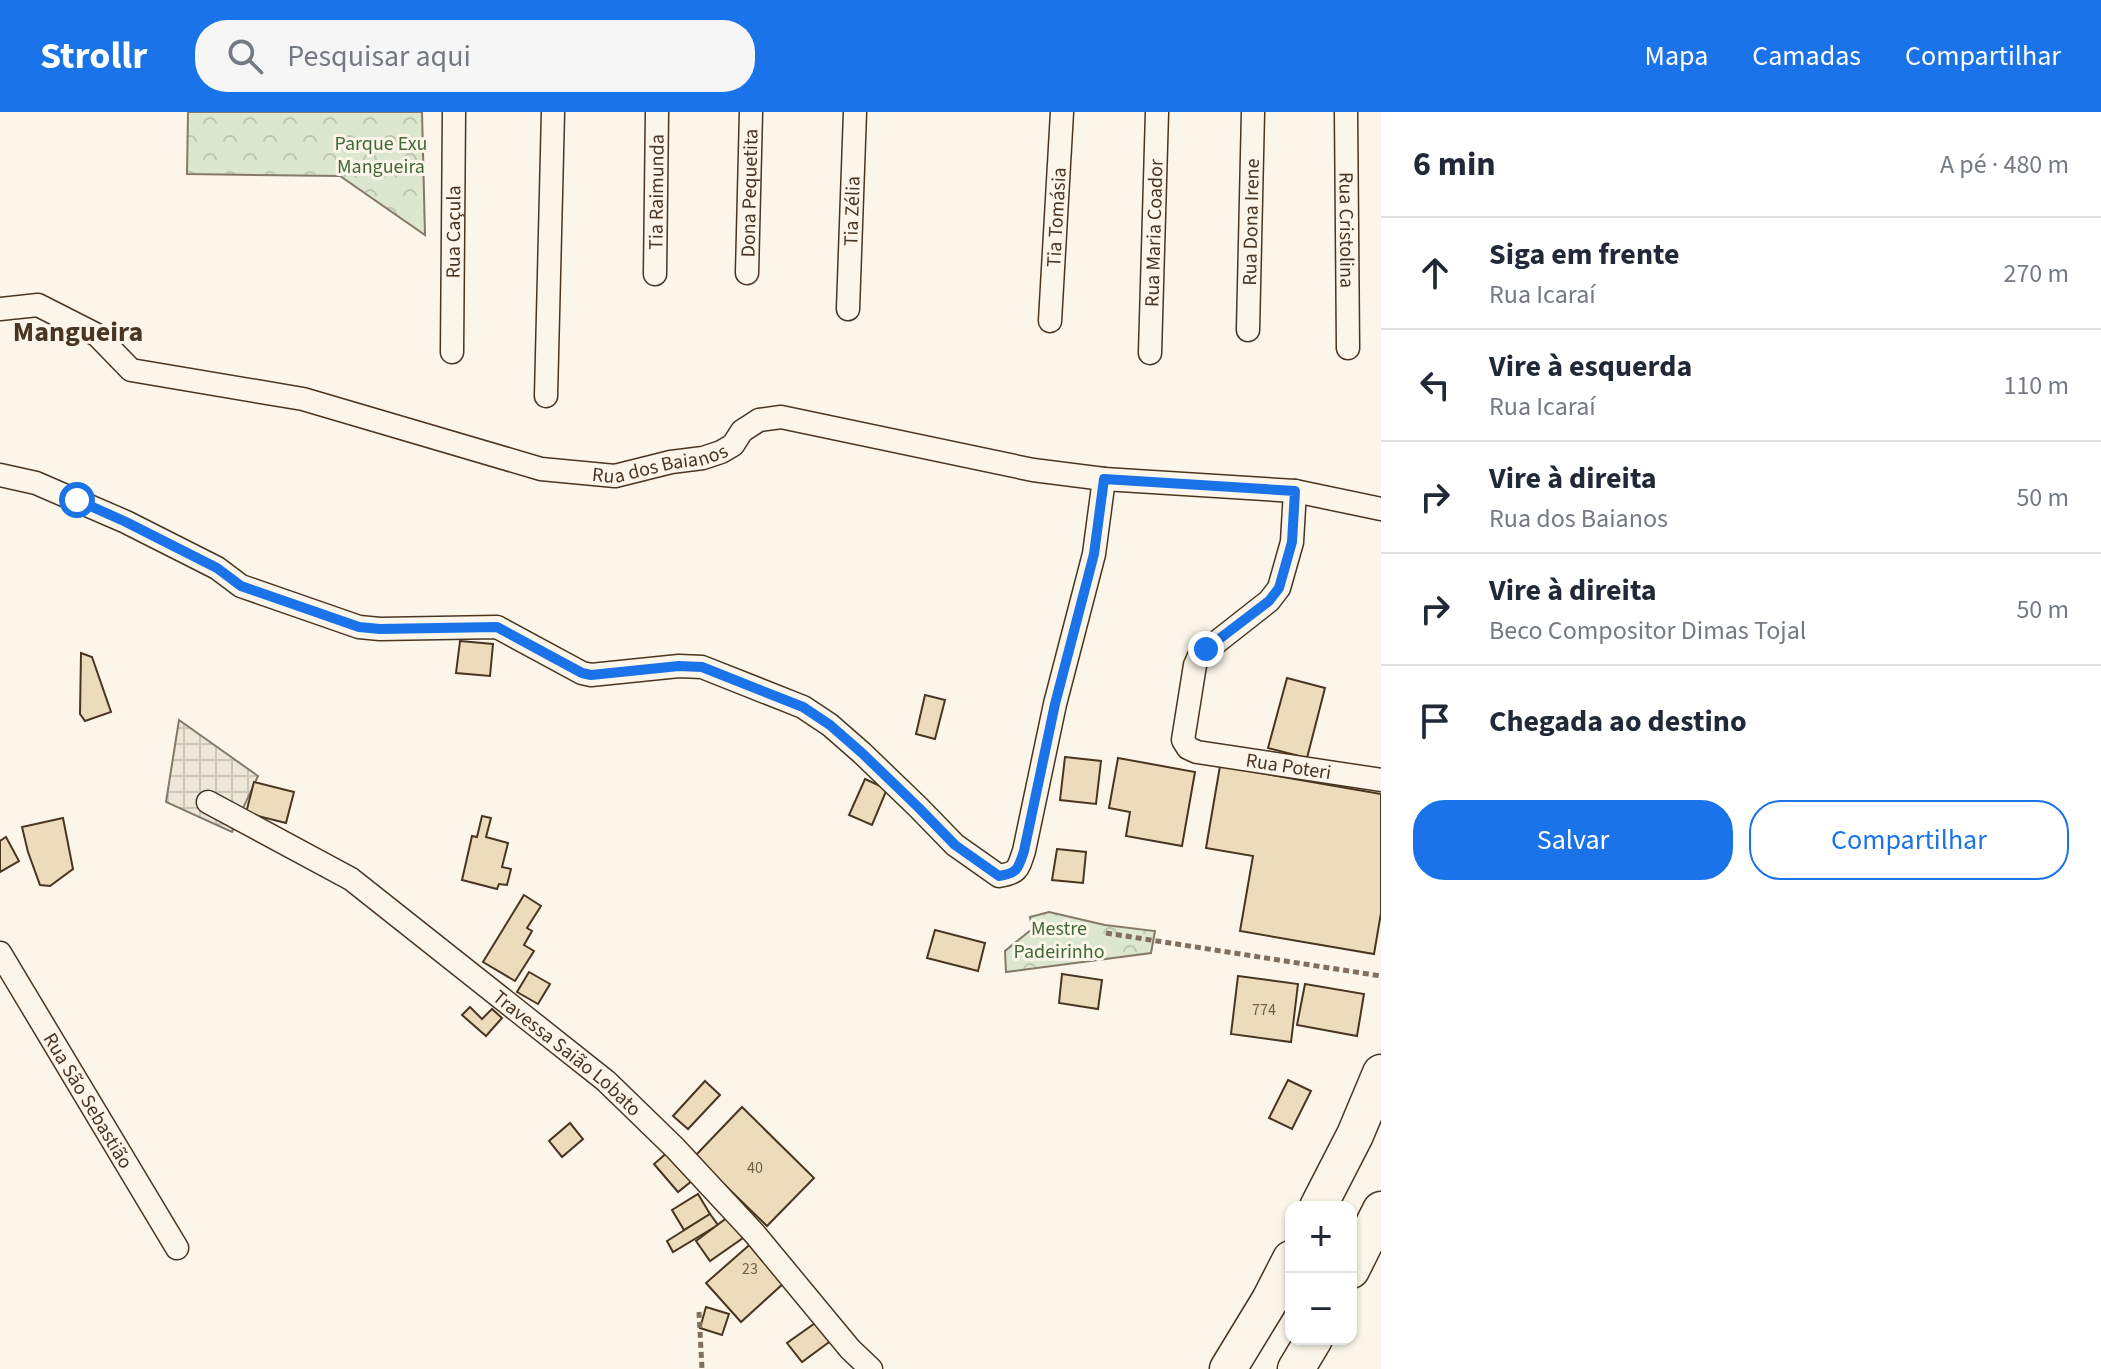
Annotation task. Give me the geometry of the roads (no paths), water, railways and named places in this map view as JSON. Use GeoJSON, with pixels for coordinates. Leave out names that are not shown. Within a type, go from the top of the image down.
{"type":"FeatureCollection","features":[{"type":"Feature","properties":{"kind":"main road"},"geometry":{"type":"LineString","coordinates":[[1321,1201],[1355,1135],[1381,1073]]}},
{"type":"Feature","properties":{"kind":"main road"},"geometry":{"type":"LineString","coordinates":[[1357,1258],[1381,1210]]}},
{"type":"Feature","properties":{"kind":"main road"},"geometry":{"type":"LineString","coordinates":[[1228,1369],[1285,1271]]}},
{"type":"Feature","properties":{"kind":"main road"},"geometry":{"type":"LineString","coordinates":[[1296,1369],[1310,1345]]}},
{"type":"Feature","properties":{"kind":"street","name":"Rua Caçula"},"geometry":{"type":"LineString","coordinates":[[452,352],[454,112]]}},
{"type":"Feature","properties":{"kind":"street"},"geometry":{"type":"LineString","coordinates":[[546,396],[553,112]]}},
{"type":"Feature","properties":{"kind":"street","name":"Tia Raimunda"},"geometry":{"type":"LineString","coordinates":[[655,274],[657,112]]}},
{"type":"Feature","properties":{"kind":"street","name":"Dona Pequetita"},"geometry":{"type":"LineString","coordinates":[[747,273],[751,112]]}},
{"type":"Feature","properties":{"kind":"street","name":"Tia Zélia"},"geometry":{"type":"LineString","coordinates":[[848,309],[855,112]]}},
{"type":"Feature","properties":{"kind":"street","name":"Tia Tomásia"},"geometry":{"type":"LineString","coordinates":[[1050,321],[1062,112]]}},
{"type":"Feature","properties":{"kind":"street","name":"Rua Maria Coador"},"geometry":{"type":"LineString","coordinates":[[1150,353],[1157,112]]}},
{"type":"Feature","properties":{"kind":"street","name":"Rua Dona Irene"},"geometry":{"type":"LineString","coordinates":[[1248,330],[1253,112]]}},
{"type":"Feature","properties":{"kind":"street","name":"Rua Cristolina"},"geometry":{"type":"LineString","coordinates":[[1346,112],[1348,348]]}},
{"type":"Feature","properties":{"kind":"street","name":"Rua dos Baianos"},"geometry":{"type":"LineString","coordinates":[[0,309],[38,305],[97,335],[131,370],[303,399],[541,469],[615,476],[671,462],[703,458],[733,445],[742,431],[759,420],[781,417],[1033,470],[1104,479],[1295,491],[1381,509]]}},
{"type":"Feature","properties":{"kind":"street"},"geometry":{"type":"LineString","coordinates":[[0,475],[36,483],[126,522],[217,568],[241,586],[359,627],[497,627],[582,673],[591,675],[679,666],[702,667],[803,707],[830,725],[862,753],[955,845],[999,876],[1012,874],[1019,867],[1024,851],[1055,704],[1094,554],[1104,479]]}},
{"type":"Feature","properties":{"kind":"street","name":"Rua Poteri"},"geometry":{"type":"LineString","coordinates":[[1295,491],[1292,542],[1279,588],[1269,601],[1199,656],[1183,740],[1188,748],[1197,752],[1381,780]]}},
{"type":"Feature","properties":{"kind":"street","name":"Travessa Saião Lobato"},"geometry":{"type":"LineString","coordinates":[[208,802],[351,879],[606,1081],[675,1148],[754,1233],[850,1349],[871,1369]]}},
{"type":"Feature","properties":{"kind":"street","name":"Rua São Sebastião"},"geometry":{"type":"LineString","coordinates":[[0,953],[177,1248]]}},
{"type":"Feature","properties":{"kind":"district","name":"Mangueira"},"geometry":{"type":"Point","coordinates":[78,331]}},
{"type":"Feature","properties":{"kind":"park label","name":"Parque Exu Mangueira"},"geometry":{"type":"Point","coordinates":[381,154]}},
{"type":"Feature","properties":{"kind":"park label","name":"Mestre Padeirinho"},"geometry":{"type":"Point","coordinates":[1059,940]}}]}
